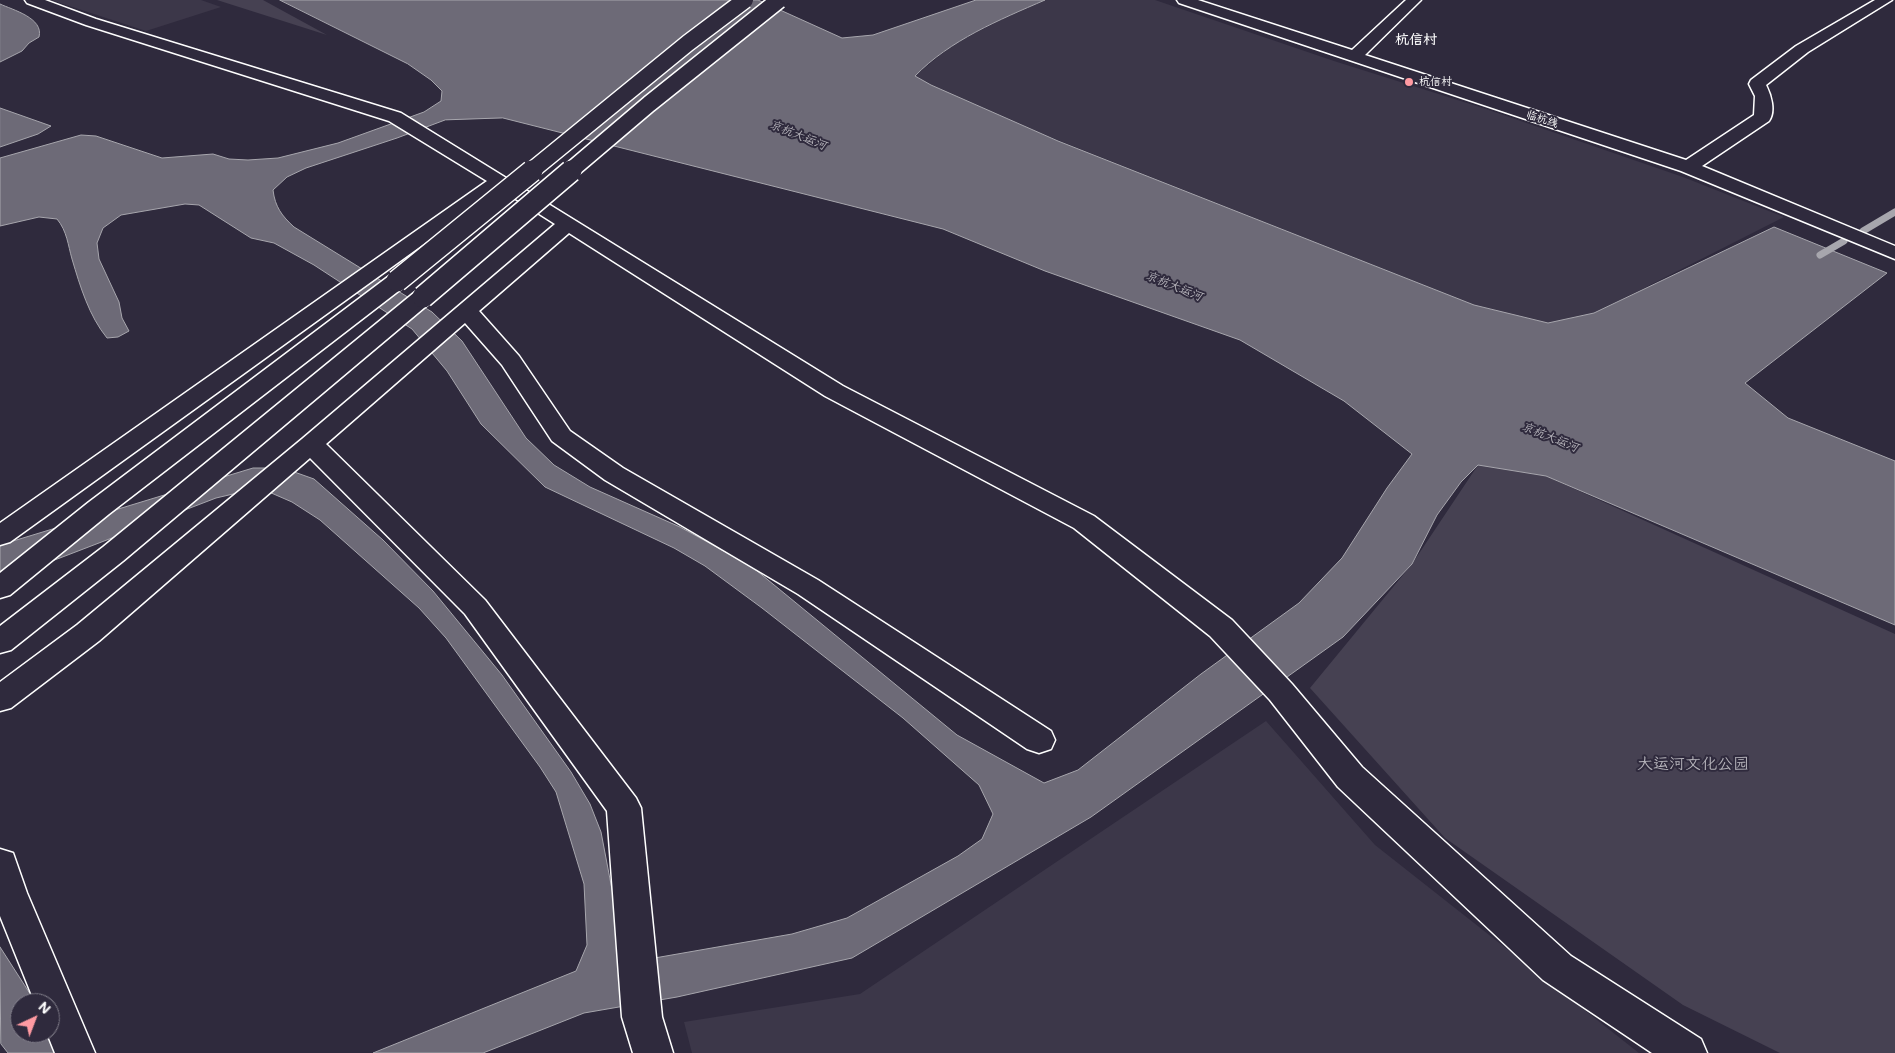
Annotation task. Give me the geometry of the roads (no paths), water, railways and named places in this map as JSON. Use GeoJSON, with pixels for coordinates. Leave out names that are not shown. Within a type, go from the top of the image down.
{"type":"FeatureCollection","features":[{"type":"Feature","properties":{"kind":"street"},"geometry":{"type":"LineString","coordinates":[[32,0],[91,22],[395,117],[834,391],[1084,522],[1221,628],[1281,692],[1350,777],[1557,968],[1687,1053]]}},
{"type":"Feature","properties":{"kind":"street"},"geometry":{"type":"LineString","coordinates":[[0,588],[99,508],[375,298],[688,43],[745,0]]}},
{"type":"Feature","properties":{"kind":"street"},"geometry":{"type":"LineString","coordinates":[[0,642],[113,554],[215,470],[431,290],[649,104],[779,0]]}},
{"type":"Feature","properties":{"kind":"street","name":"临杭线"},"geometry":{"type":"LineString","coordinates":[[1184,0],[1688,167],[1895,253]]}},
{"type":"Feature","properties":{"kind":"street"},"geometry":{"type":"LineString","coordinates":[[1354,56],[1414,0]]}},
{"type":"Feature","properties":{"kind":"street"},"geometry":{"type":"LineString","coordinates":[[1688,167],[1764,118],[1763,96],[1756,84],[1802,49],[1886,0],[1895,2]]}},
{"type":"Feature","properties":{"kind":"street"},"geometry":{"type":"LineString","coordinates":[[4,533],[499,181]]}},
{"type":"Feature","properties":{"kind":"street"},"geometry":{"type":"LineString","coordinates":[[0,698],[88,633],[567,224]]}},
{"type":"Feature","properties":{"kind":"street"},"geometry":{"type":"LineString","coordinates":[[458,318],[511,361],[561,436],[614,474],[808,587],[1039,740]]}},
{"type":"Feature","properties":{"kind":"street"},"geometry":{"type":"LineString","coordinates":[[311,444],[475,607],[624,808],[642,1017],[653,1053]]}},
{"type":"Feature","properties":{"kind":"street"},"geometry":{"type":"LineString","coordinates":[[0,864],[9,893],[75,1053]]}},
{"type":"Feature","properties":{"kind":"water","name":"京杭大运河"},"geometry":{"type":"Polygon","coordinates":[[[280,0],[758,0],[842,38],[873,35],[976,0],[1045,0],[993,23],[959,41],[915,76],[931,85],[1058,141],[1474,305],[1548,323],[1594,313],[1774,227],[1887,273],[1745,383],[1788,418],[1895,461],[1895,625],[1546,476],[1478,465],[1461,482],[1437,515],[1412,564],[1343,637],[1091,817],[852,958],[677,997],[584,1013],[483,1053],[373,1053],[576,971],[587,945],[584,884],[556,792],[540,767],[446,638],[419,608],[320,520],[292,502],[269,492],[246,491],[216,498],[0,581],[0,545],[253,468],[283,468],[314,479],[383,540],[433,591],[502,675],[571,772],[590,804],[601,832],[626,963],[792,934],[847,918],[958,856],[982,839],[993,814],[979,785],[903,718],[705,566],[674,548],[545,487],[481,424],[447,371],[412,329],[314,265],[274,243],[251,238],[199,205],[185,204],[121,215],[103,228],[97,243],[99,259],[119,302],[122,318],[129,331],[118,337],[107,338],[95,320],[86,300],[65,233],[57,219],[39,217],[0,226],[0,158],[81,135],[96,136],[162,158],[213,154],[229,159],[278,158],[338,143],[424,112],[441,101],[442,91],[431,80],[408,64],[280,0]],[[503,118],[445,120],[306,168],[287,177],[273,190],[275,201],[280,211],[294,227],[432,312],[462,341],[526,438],[554,465],[590,487],[680,527],[751,566],[957,735],[1044,783],[1078,770],[1201,674],[1299,603],[1342,558],[1387,488],[1412,454],[1344,401],[1240,340],[1045,271],[943,229],[503,118]]]}},
{"type":"Feature","properties":{"kind":"water"},"geometry":{"type":"Polygon","coordinates":[[[0,4],[32,20],[37,25],[39,37],[29,43],[22,51],[0,62],[0,4]]]}},
{"type":"Feature","properties":{"kind":"water"},"geometry":{"type":"Polygon","coordinates":[[[0,108],[51,126],[38,134],[0,147],[0,108]]]}},
{"type":"Feature","properties":{"kind":"water"},"geometry":{"type":"Polygon","coordinates":[[[0,947],[30,993],[10,993],[10,1043],[58,1043],[67,1053],[8,1053],[1,1044],[0,947]]]}},
{"type":"Feature","properties":{"kind":"waterway"},"geometry":{"type":"LineString","coordinates":[[1863,231],[1895,212]]}},
{"type":"Feature","properties":{"kind":"waterway"},"geometry":{"type":"LineString","coordinates":[[1820,255],[1844,241]]}},
{"type":"Feature","properties":{"kind":"place","name":"杭信村"},"geometry":{"type":"Point","coordinates":[1409,82]}},
{"type":"Feature","properties":{"kind":"district","name":"杭信村"},"geometry":{"type":"Point","coordinates":[1416,40]}},
{"type":"Feature","properties":{"kind":"park label","name":"大运河文化公园"},"geometry":{"type":"Point","coordinates":[1693,764]}}]}
